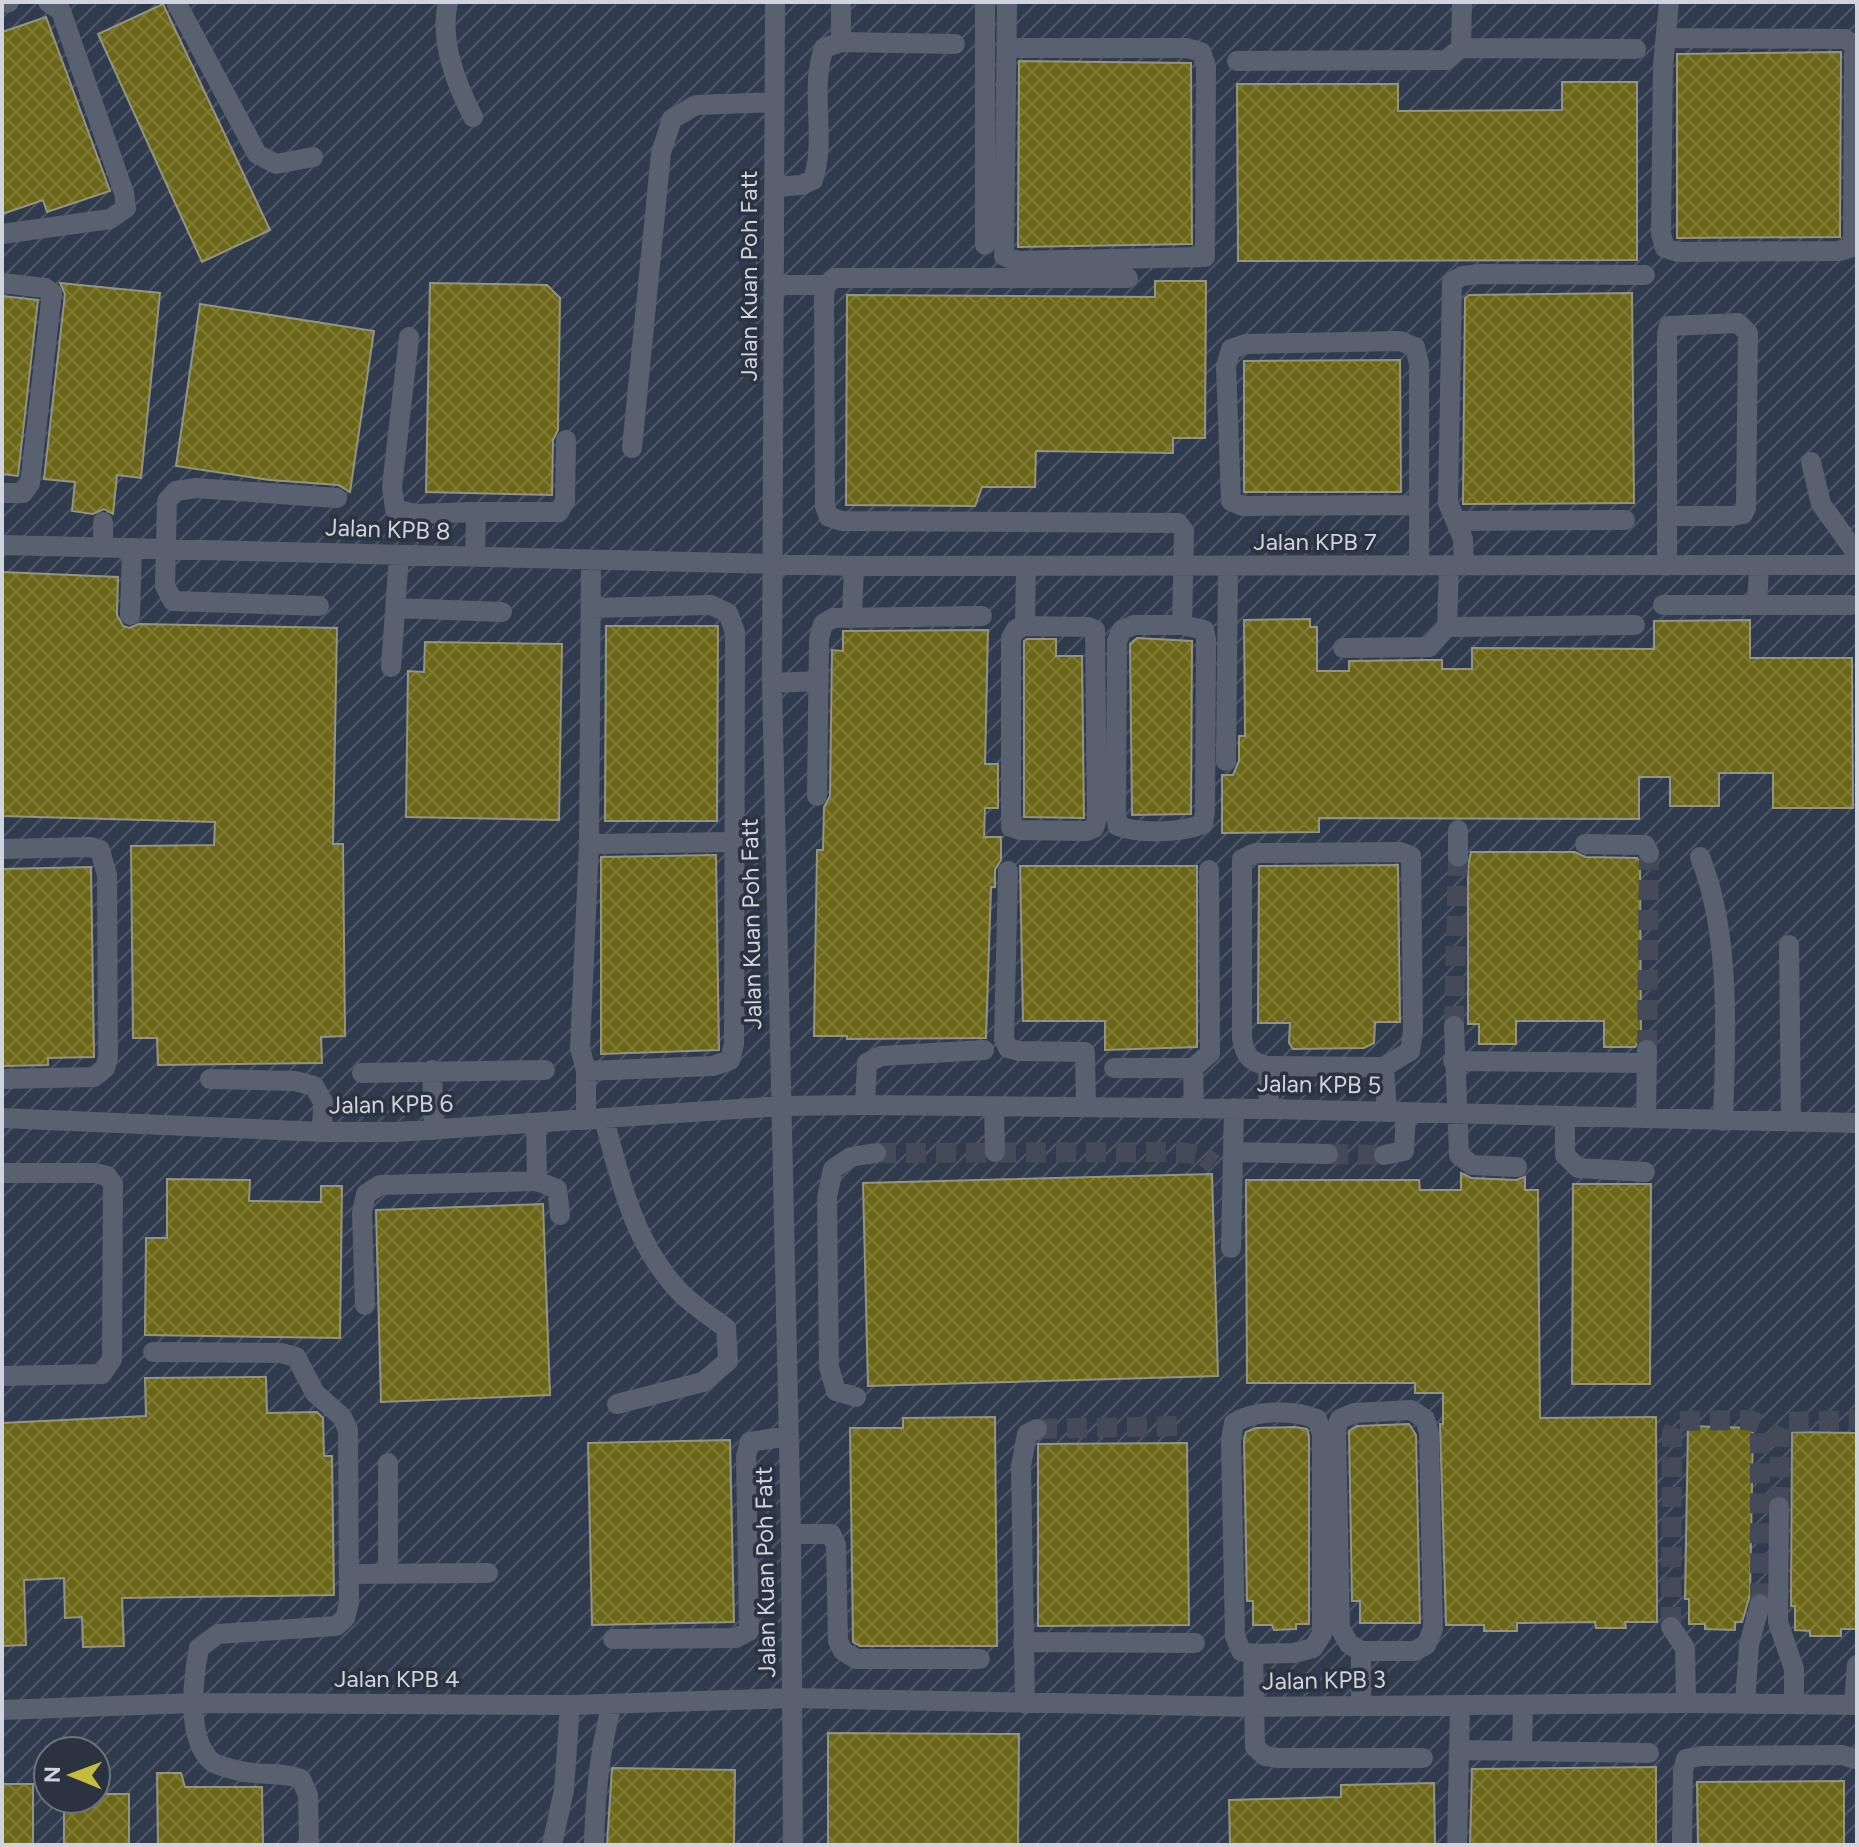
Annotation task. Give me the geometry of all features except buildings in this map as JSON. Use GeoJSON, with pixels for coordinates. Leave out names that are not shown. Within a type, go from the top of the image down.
{"type":"FeatureCollection","features":[{"type":"Feature","properties":{"kind":"street"},"geometry":{"type":"LineString","coordinates":[[2,3],[9,2]]}},
{"type":"Feature","properties":{"kind":"street"},"geometry":{"type":"LineString","coordinates":[[2,234],[110,219],[126,208],[124,193],[61,11],[48,2]]}},
{"type":"Feature","properties":{"kind":"street"},"geometry":{"type":"LineString","coordinates":[[176,2],[257,154],[276,164],[313,157]]}},
{"type":"Feature","properties":{"kind":"street"},"geometry":{"type":"LineString","coordinates":[[448,2],[448,50],[473,117]]}},
{"type":"Feature","properties":{"kind":"street","name":"Jalan Kuan Poh Fatt"},"geometry":{"type":"LineString","coordinates":[[775,2],[772,683],[791,1534],[793,1845]]}},
{"type":"Feature","properties":{"kind":"street"},"geometry":{"type":"LineString","coordinates":[[841,2],[841,42]]}},
{"type":"Feature","properties":{"kind":"street"},"geometry":{"type":"LineString","coordinates":[[985,2],[985,245]]}},
{"type":"Feature","properties":{"kind":"street"},"geometry":{"type":"LineString","coordinates":[[1007,2],[1004,256],[1018,261],[1205,257],[1206,66],[1201,52],[1187,48],[1007,48]]}},
{"type":"Feature","properties":{"kind":"street"},"geometry":{"type":"LineString","coordinates":[[1461,48],[1462,2]]}},
{"type":"Feature","properties":{"kind":"street"},"geometry":{"type":"LineString","coordinates":[[1668,38],[1845,39],[1854,45],[1853,247],[1840,251],[1678,252],[1665,248],[1661,234],[1663,65],[1668,38],[1669,2]]}},
{"type":"Feature","properties":{"kind":"street"},"geometry":{"type":"LineString","coordinates":[[775,187],[801,185],[813,180],[818,164],[818,66],[824,48],[841,42],[955,44]]}},
{"type":"Feature","properties":{"kind":"street"},"geometry":{"type":"LineString","coordinates":[[1237,61],[1446,60],[1461,48],[1636,49]]}},
{"type":"Feature","properties":{"kind":"street"},"geometry":{"type":"LineString","coordinates":[[632,448],[661,153],[672,119],[696,105],[774,102]]}},
{"type":"Feature","properties":{"kind":"street"},"geometry":{"type":"LineString","coordinates":[[1343,648],[1429,647],[1447,627],[1463,539],[1448,503],[1452,282],[1462,276],[1481,274],[1645,275]]}},
{"type":"Feature","properties":{"kind":"street"},"geometry":{"type":"LineString","coordinates":[[775,285],[826,285],[834,278],[1128,278]]}},
{"type":"Feature","properties":{"kind":"street"},"geometry":{"type":"LineString","coordinates":[[2,283],[45,288],[52,293],[30,483],[23,493],[2,493]]}},
{"type":"Feature","properties":{"kind":"street"},"geometry":{"type":"LineString","coordinates":[[826,285],[825,506],[829,517],[842,521],[1178,523],[1184,531],[1182,625]]}},
{"type":"Feature","properties":{"kind":"street"},"geometry":{"type":"LineString","coordinates":[[1667,566],[1666,343],[1669,326],[1738,323],[1748,333],[1746,508],[1743,514],[1733,516],[1669,516]]}},
{"type":"Feature","properties":{"kind":"street"},"geometry":{"type":"LineString","coordinates":[[409,337],[392,487],[395,509],[415,514],[559,512],[565,501],[566,440]]}},
{"type":"Feature","properties":{"kind":"street"},"geometry":{"type":"LineString","coordinates":[[1418,505],[1243,506],[1231,501],[1226,366],[1231,349],[1246,344],[1400,341],[1415,347],[1419,364],[1419,566]]}},
{"type":"Feature","properties":{"kind":"street"},"geometry":{"type":"LineString","coordinates":[[1811,462],[1821,504],[1857,554]]}},
{"type":"Feature","properties":{"kind":"street"},"geometry":{"type":"LineString","coordinates":[[319,606],[173,601],[165,586],[167,501],[176,491],[196,488],[337,498]]}},
{"type":"Feature","properties":{"kind":"street"},"geometry":{"type":"LineString","coordinates":[[475,557],[476,512]]}},
{"type":"Feature","properties":{"kind":"street"},"geometry":{"type":"LineString","coordinates":[[1456,521],[1625,520]]}},
{"type":"Feature","properties":{"kind":"street"},"geometry":{"type":"LineString","coordinates":[[103,522],[103,547]]}},
{"type":"Feature","properties":{"kind":"street","name":"Jalan KPB 8"},"geometry":{"type":"LineString","coordinates":[[2,545],[773,563]]}},
{"type":"Feature","properties":{"kind":"street"},"geometry":{"type":"LineString","coordinates":[[130,615],[132,548]]}},
{"type":"Feature","properties":{"kind":"street"},"geometry":{"type":"LineString","coordinates":[[391,667],[399,555]]}},
{"type":"Feature","properties":{"kind":"street"},"geometry":{"type":"LineString","coordinates":[[591,560],[589,844],[580,1048],[595,1119],[646,1248],[681,1293],[726,1328],[728,1361],[703,1382],[617,1404]]}},
{"type":"Feature","properties":{"kind":"street","name":"Jalan KPB 7"},"geometry":{"type":"LineString","coordinates":[[773,563],[1026,568],[1857,565]]}},
{"type":"Feature","properties":{"kind":"street"},"geometry":{"type":"LineString","coordinates":[[852,617],[854,566]]}},
{"type":"Feature","properties":{"kind":"street"},"geometry":{"type":"LineString","coordinates":[[1757,605],[1759,566]]}},
{"type":"Feature","properties":{"kind":"street"},"geometry":{"type":"LineString","coordinates":[[1226,761],[1228,567]]}},
{"type":"Feature","properties":{"kind":"street"},"geometry":{"type":"LineString","coordinates":[[1025,626],[1026,568]]}},
{"type":"Feature","properties":{"kind":"street"},"geometry":{"type":"LineString","coordinates":[[586,1071],[713,1066],[730,1060],[734,1044],[735,632],[728,613],[711,605],[591,608]]}},
{"type":"Feature","properties":{"kind":"street"},"geometry":{"type":"LineString","coordinates":[[1663,605],[1851,605]]}},
{"type":"Feature","properties":{"kind":"street"},"geometry":{"type":"LineString","coordinates":[[397,608],[502,612]]}},
{"type":"Feature","properties":{"kind":"street"},"geometry":{"type":"LineString","coordinates":[[817,796],[819,639],[823,624],[833,618],[852,617],[982,616]]}},
{"type":"Feature","properties":{"kind":"street"},"geometry":{"type":"LineString","coordinates":[[1134,625],[1182,625],[1204,630],[1206,639],[1203,824],[1191,829],[1130,830],[1118,826],[1116,814],[1117,641],[1122,630],[1134,625]]}},
{"type":"Feature","properties":{"kind":"street"},"geometry":{"type":"LineString","coordinates":[[1447,627],[1635,625]]}},
{"type":"Feature","properties":{"kind":"street"},"geometry":{"type":"LineString","coordinates":[[1025,626],[1088,627],[1095,630],[1097,819],[1094,828],[1087,831],[1020,830],[1011,827],[1011,638],[1016,629],[1025,626]]}},
{"type":"Feature","properties":{"kind":"street"},"geometry":{"type":"LineString","coordinates":[[772,683],[819,681]]}},
{"type":"Feature","properties":{"kind":"street"},"geometry":{"type":"LineString","coordinates":[[1458,830],[1458,857]]}},
{"type":"Feature","properties":{"kind":"street"},"geometry":{"type":"LineString","coordinates":[[589,844],[733,842]]}},
{"type":"Feature","properties":{"kind":"street"},"geometry":{"type":"LineString","coordinates":[[1585,844],[1645,845],[1649,853]]}},
{"type":"Feature","properties":{"kind":"street"},"geometry":{"type":"LineString","coordinates":[[2,849],[91,847],[100,850],[107,875],[108,1057],[105,1068],[94,1077],[2,1079]]}},
{"type":"Feature","properties":{"kind":"street"},"geometry":{"type":"LineString","coordinates":[[1401,852],[1411,856],[1413,1031],[1410,1051],[1384,1067],[1268,1066],[1254,1063],[1245,1055],[1242,1038],[1242,859],[1255,853],[1401,852]]}},
{"type":"Feature","properties":{"kind":"street"},"geometry":{"type":"LineString","coordinates":[[1700,857],[1715,893],[1721,941],[1723,1121]]}},
{"type":"Feature","properties":{"kind":"street"},"geometry":{"type":"LineString","coordinates":[[1114,1068],[1193,1068],[1210,1053],[1209,870]]}},
{"type":"Feature","properties":{"kind":"street"},"geometry":{"type":"LineString","coordinates":[[1008,871],[1004,1039],[1008,1048],[1018,1051],[1085,1052],[1086,1108]]}},
{"type":"Feature","properties":{"kind":"street"},"geometry":{"type":"LineString","coordinates":[[1789,945],[1791,1122]]}},
{"type":"Feature","properties":{"kind":"street"},"geometry":{"type":"LineString","coordinates":[[1454,1026],[1455,1114],[1459,1155],[1472,1165],[1517,1167]]}},
{"type":"Feature","properties":{"kind":"street"},"geometry":{"type":"LineString","coordinates":[[865,1105],[867,1063],[881,1056],[984,1050]]}},
{"type":"Feature","properties":{"kind":"street"},"geometry":{"type":"LineString","coordinates":[[1453,1061],[1647,1057],[1646,1118]]}},
{"type":"Feature","properties":{"kind":"street"},"geometry":{"type":"LineString","coordinates":[[1268,1066],[1269,1109]]}},
{"type":"Feature","properties":{"kind":"street"},"geometry":{"type":"LineString","coordinates":[[1384,1067],[1397,1111],[1404,1151],[1384,1155]]}},
{"type":"Feature","properties":{"kind":"street"},"geometry":{"type":"LineString","coordinates":[[1193,1068],[1194,1108]]}},
{"type":"Feature","properties":{"kind":"street"},"geometry":{"type":"LineString","coordinates":[[432,1070],[434,1130]]}},
{"type":"Feature","properties":{"kind":"street"},"geometry":{"type":"LineString","coordinates":[[362,1073],[545,1070]]}},
{"type":"Feature","properties":{"kind":"street"},"geometry":{"type":"LineString","coordinates":[[210,1079],[295,1081],[314,1086],[323,1102],[322,1132]]}},
{"type":"Feature","properties":{"kind":"street","name":"Jalan KPB 5"},"geometry":{"type":"LineString","coordinates":[[781,1106],[1234,1108],[1857,1123]]}},
{"type":"Feature","properties":{"kind":"street","name":"Jalan KPB 6"},"geometry":{"type":"LineString","coordinates":[[2,1118],[322,1132],[434,1130],[781,1106]]}},
{"type":"Feature","properties":{"kind":"street"},"geometry":{"type":"LineString","coordinates":[[994,1107],[995,1152]]}},
{"type":"Feature","properties":{"kind":"street"},"geometry":{"type":"LineString","coordinates":[[1231,1248],[1234,1108]]}},
{"type":"Feature","properties":{"kind":"street"},"geometry":{"type":"LineString","coordinates":[[1565,1117],[1565,1155],[1578,1168],[1645,1172]]}},
{"type":"Feature","properties":{"kind":"street"},"geometry":{"type":"LineString","coordinates":[[536,1124],[537,1181]]}},
{"type":"Feature","properties":{"kind":"street"},"geometry":{"type":"LineString","coordinates":[[1233,1152],[1328,1154]]}},
{"type":"Feature","properties":{"kind":"street"},"geometry":{"type":"LineString","coordinates":[[856,1397],[836,1391],[829,1367],[827,1197],[833,1169],[851,1157],[876,1153]]}},
{"type":"Feature","properties":{"kind":"street"},"geometry":{"type":"LineString","coordinates":[[2,1173],[95,1173],[107,1176],[113,1184],[112,1359],[108,1369],[102,1374],[2,1376]]}},
{"type":"Feature","properties":{"kind":"street"},"geometry":{"type":"LineString","coordinates":[[365,1305],[362,1213],[366,1194],[380,1185],[537,1181],[557,1189],[560,1215]]}},
{"type":"Feature","properties":{"kind":"street"},"geometry":{"type":"LineString","coordinates":[[153,1352],[281,1353],[296,1357],[315,1393],[342,1417],[348,1430],[349,1603],[345,1618],[336,1626],[218,1634],[199,1648],[196,1661],[197,1742],[212,1763],[243,1772],[283,1773],[301,1779],[308,1795],[309,1845]]}},
{"type":"Feature","properties":{"kind":"street"},"geometry":{"type":"LineString","coordinates":[[1411,1410],[1425,1419],[1429,1433],[1433,1629],[1426,1645],[1414,1651],[1361,1651],[1349,1644],[1340,1628],[1336,1429],[1340,1419],[1354,1413],[1411,1410]]}},
{"type":"Feature","properties":{"kind":"street"},"geometry":{"type":"LineString","coordinates":[[1304,1414],[1317,1419],[1322,1434],[1322,1634],[1313,1648],[1253,1654],[1241,1651],[1235,1636],[1231,1439],[1234,1423],[1245,1416],[1304,1414]]}},
{"type":"Feature","properties":{"kind":"street"},"geometry":{"type":"LineString","coordinates":[[1025,1704],[1022,1447],[1027,1434],[1037,1429]]}},
{"type":"Feature","properties":{"kind":"street"},"geometry":{"type":"LineString","coordinates":[[613,1639],[736,1638],[749,1631],[746,1456],[750,1442],[789,1436]]}},
{"type":"Feature","properties":{"kind":"street"},"geometry":{"type":"LineString","coordinates":[[388,1463],[388,1573]]}},
{"type":"Feature","properties":{"kind":"street"},"geometry":{"type":"LineString","coordinates":[[1779,1507],[1778,1622],[1794,1669],[1794,1704]]}},
{"type":"Feature","properties":{"kind":"street"},"geometry":{"type":"LineString","coordinates":[[791,1534],[831,1534],[836,1545],[838,1641],[843,1651],[856,1659],[980,1659]]}},
{"type":"Feature","properties":{"kind":"street"},"geometry":{"type":"LineString","coordinates":[[349,1574],[488,1573]]}},
{"type":"Feature","properties":{"kind":"street"},"geometry":{"type":"LineString","coordinates":[[1745,1703],[1749,1645],[1760,1604]]}},
{"type":"Feature","properties":{"kind":"street"},"geometry":{"type":"LineString","coordinates":[[1671,1627],[1685,1648],[1686,1703]]}},
{"type":"Feature","properties":{"kind":"street"},"geometry":{"type":"LineString","coordinates":[[1023,1642],[1195,1643]]}},
{"type":"Feature","properties":{"kind":"street"},"geometry":{"type":"LineString","coordinates":[[1361,1651],[1361,1704]]}},
{"type":"Feature","properties":{"kind":"street"},"geometry":{"type":"LineString","coordinates":[[1253,1654],[1255,1747],[1265,1756],[1423,1758]]}},
{"type":"Feature","properties":{"kind":"street"},"geometry":{"type":"LineString","coordinates":[[1856,1705],[1857,1665]]}},
{"type":"Feature","properties":{"kind":"street","name":"Jalan KPB 3"},"geometry":{"type":"LineString","coordinates":[[792,1698],[1253,1707],[1361,1704],[1856,1705]]}},
{"type":"Feature","properties":{"kind":"street","name":"Jalan KPB 4"},"geometry":{"type":"LineString","coordinates":[[2,1710],[195,1703],[570,1705],[792,1698]]}},
{"type":"Feature","properties":{"kind":"street"},"geometry":{"type":"LineString","coordinates":[[594,1845],[595,1796],[602,1739],[612,1704]]}},
{"type":"Feature","properties":{"kind":"street"},"geometry":{"type":"LineString","coordinates":[[552,1845],[564,1790],[570,1705]]}},
{"type":"Feature","properties":{"kind":"street"},"geometry":{"type":"LineString","coordinates":[[1457,1845],[1460,1705]]}},
{"type":"Feature","properties":{"kind":"street"},"geometry":{"type":"LineString","coordinates":[[1522,1751],[1523,1705]]}},
{"type":"Feature","properties":{"kind":"street"},"geometry":{"type":"LineString","coordinates":[[1459,1750],[1649,1753]]}},
{"type":"Feature","properties":{"kind":"street"},"geometry":{"type":"LineString","coordinates":[[1682,1845],[1683,1771],[1686,1759],[1701,1756],[1842,1755],[1856,1762]]}},
{"type":"Feature","properties":{"kind":"shaded area"},"geometry":{"type":"Polygon","coordinates":[[[2,2],[1857,2],[1857,1845],[2,1845],[2,2]]]}},
{"type":"Feature","properties":{"kind":"tunnel"},"geometry":{"type":"LineString","coordinates":[[1647,1050],[1649,853]]}},
{"type":"Feature","properties":{"kind":"tunnel"},"geometry":{"type":"LineString","coordinates":[[1454,1026],[1458,857]]}},
{"type":"Feature","properties":{"kind":"tunnel"},"geometry":{"type":"LineString","coordinates":[[876,1153],[1180,1152],[1204,1156],[1213,1164]]}},
{"type":"Feature","properties":{"kind":"tunnel"},"geometry":{"type":"LineString","coordinates":[[1328,1154],[1384,1155]]}},
{"type":"Feature","properties":{"kind":"tunnel"},"geometry":{"type":"LineString","coordinates":[[1671,1627],[1672,1433],[1677,1421],[1749,1420],[1760,1424],[1760,1604]]}},
{"type":"Feature","properties":{"kind":"tunnel"},"geometry":{"type":"LineString","coordinates":[[1779,1507],[1780,1433],[1785,1422],[1857,1420]]}},
{"type":"Feature","properties":{"kind":"tunnel"},"geometry":{"type":"LineString","coordinates":[[1037,1429],[1180,1426]]}}]}
